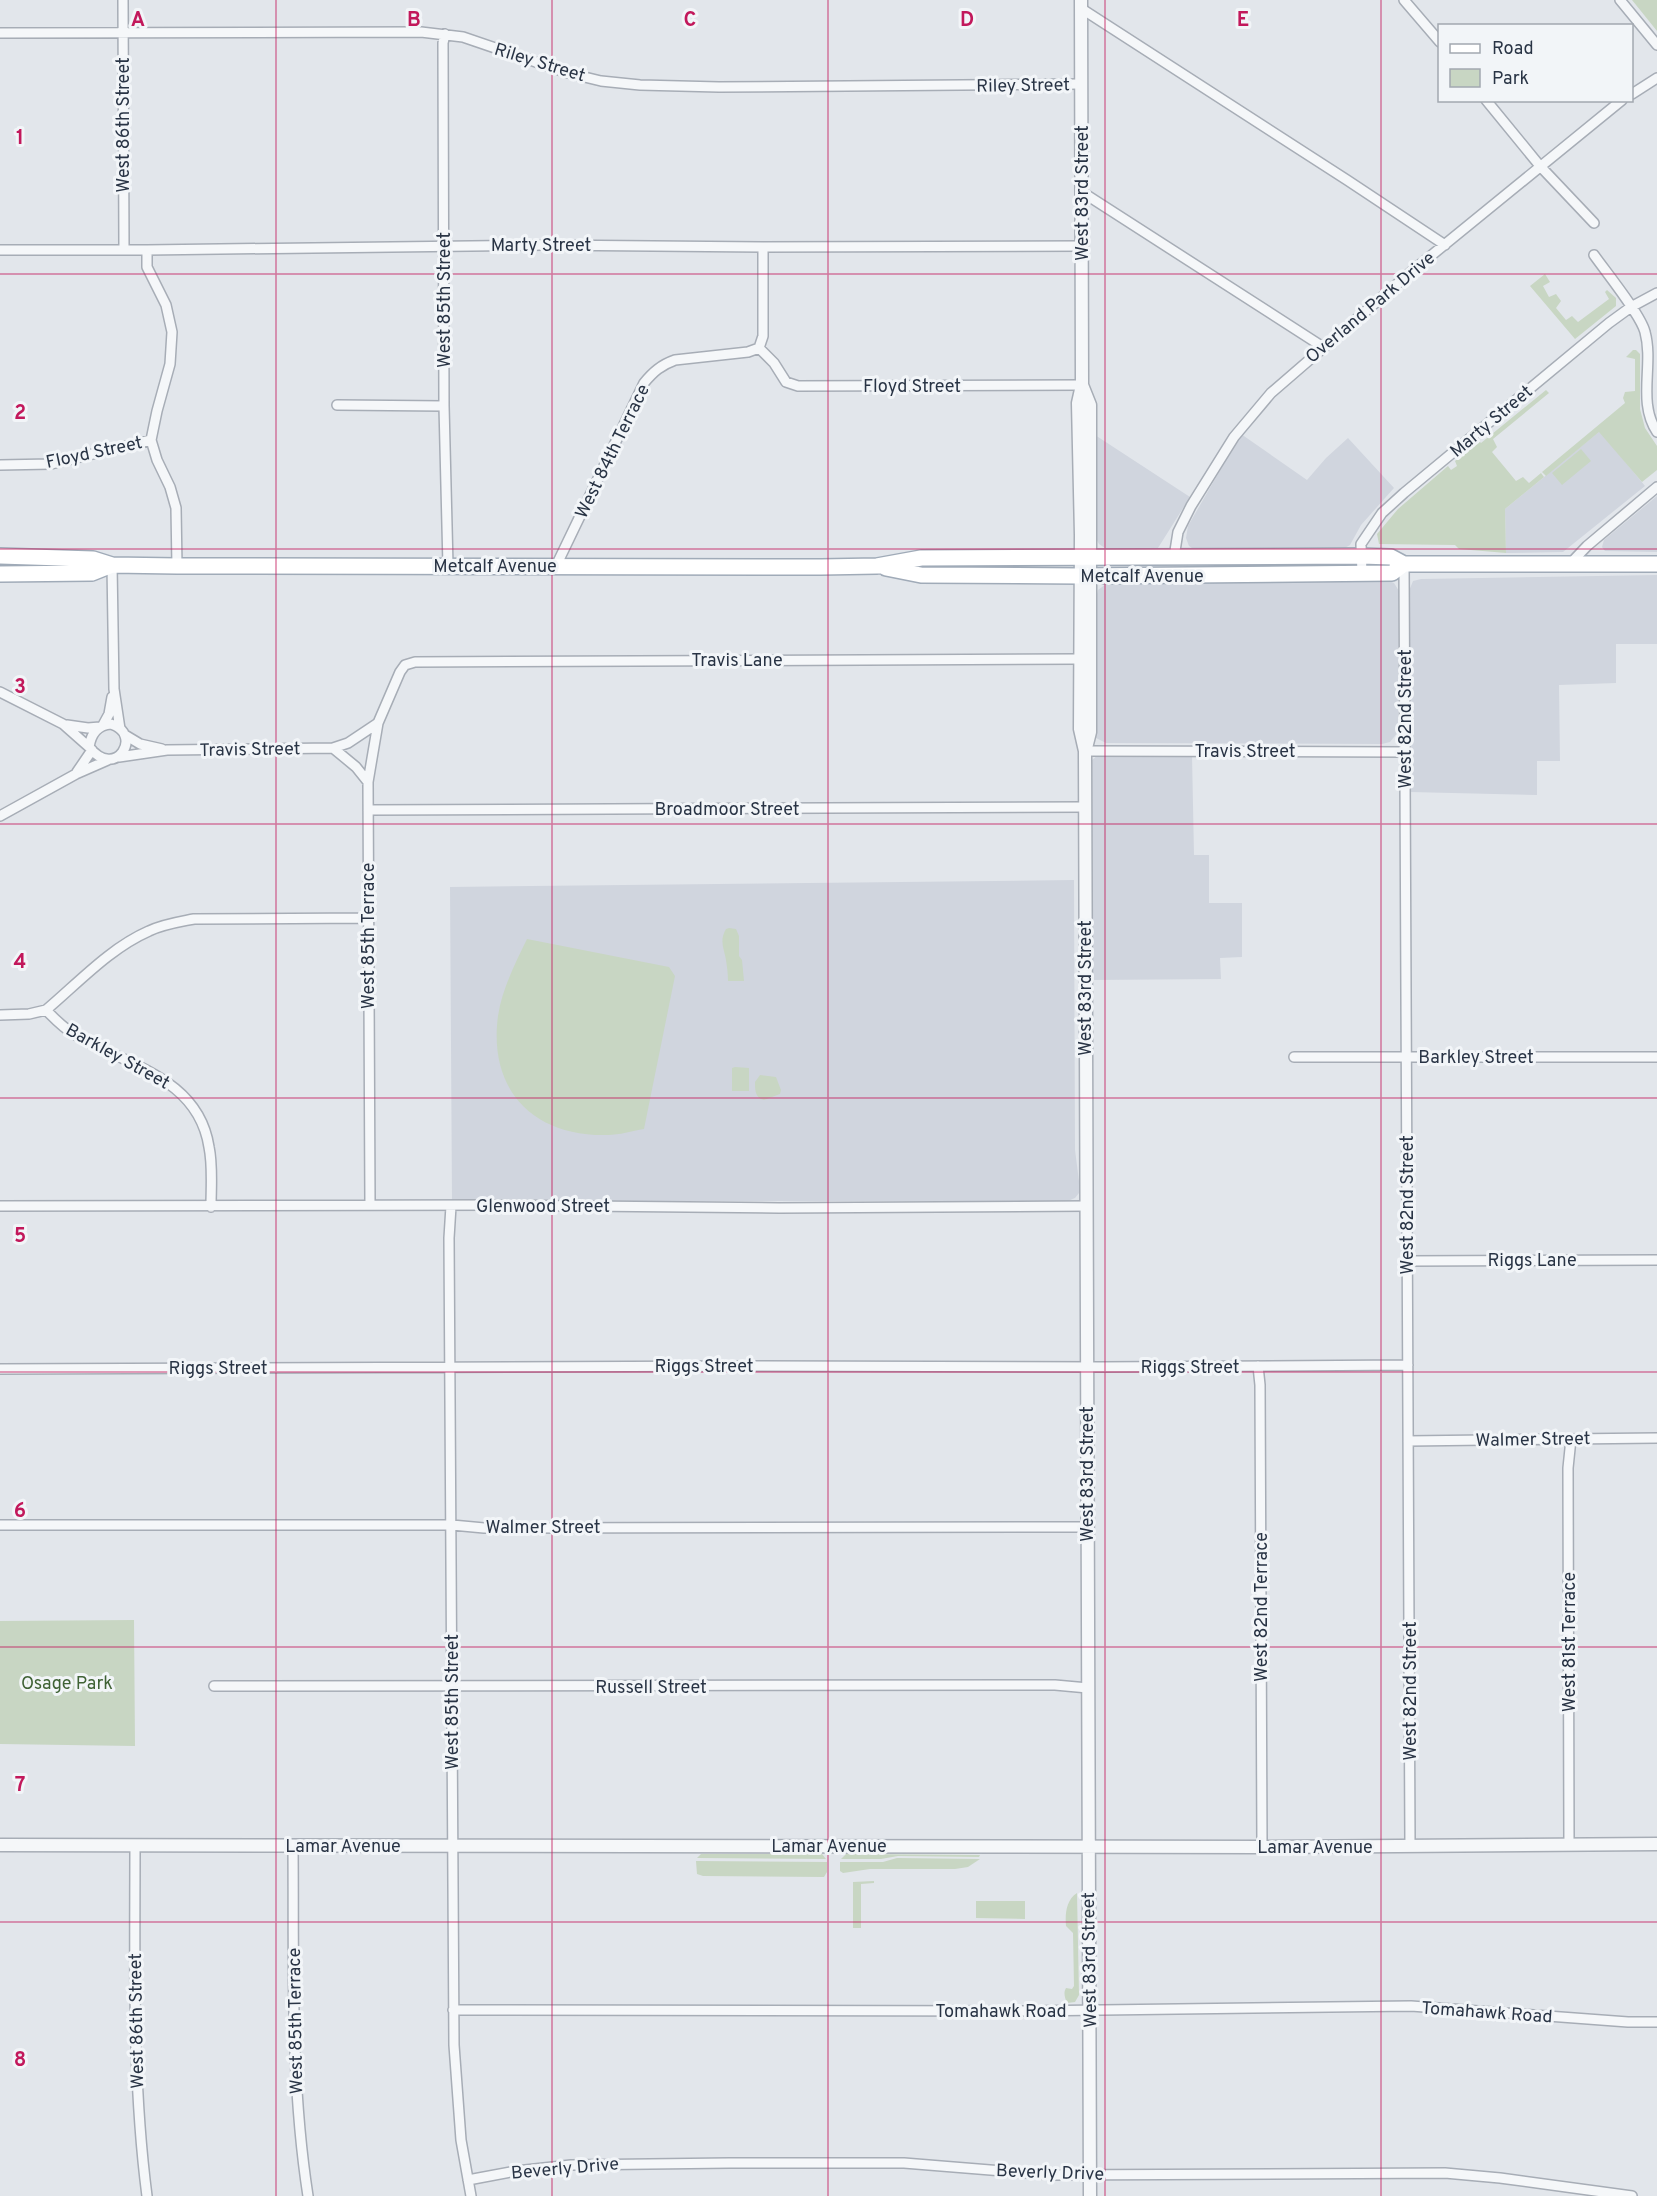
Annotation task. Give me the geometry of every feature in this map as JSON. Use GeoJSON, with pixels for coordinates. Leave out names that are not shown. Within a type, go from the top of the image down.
{"type":"FeatureCollection","features":[{"type":"Feature","properties":{"kind":"main road","name":"Metcalf Avenue"},"geometry":{"type":"LineString","coordinates":[[0,556],[93,559],[112,565],[177,566],[877,566],[921,558],[1362,556],[1391,556],[1404,564],[1657,564]]}},
{"type":"Feature","properties":{"kind":"main road","name":"Metcalf Avenue"},"geometry":{"type":"LineString","coordinates":[[877,566],[921,575],[1086,576],[1392,573],[1404,564]]}},
{"type":"Feature","properties":{"kind":"main road","name":"Metcalf Avenue"},"geometry":{"type":"LineString","coordinates":[[0,574],[92,573],[112,565]]}},
{"type":"Feature","properties":{"kind":"street","name":"West 86th Street"},"geometry":{"type":"LineString","coordinates":[[123,0],[124,249]]}},
{"type":"Feature","properties":{"kind":"street"},"geometry":{"type":"LineString","coordinates":[[1404,0],[1438,40]]}},
{"type":"Feature","properties":{"kind":"street"},"geometry":{"type":"LineString","coordinates":[[1620,0],[1657,45]]}},
{"type":"Feature","properties":{"kind":"street"},"geometry":{"type":"LineString","coordinates":[[1082,4],[1444,245]]}},
{"type":"Feature","properties":{"kind":"street","name":"West 83rd Street"},"geometry":{"type":"LineString","coordinates":[[1082,4],[1082,386],[1090,405],[1086,557],[1090,732],[1085,751]]}},
{"type":"Feature","properties":{"kind":"street","name":"Riley Street"},"geometry":{"type":"LineString","coordinates":[[0,33],[409,32],[445,34],[472,40],[568,73],[601,81],[640,85],[719,87],[1082,84]]}},
{"type":"Feature","properties":{"kind":"street","name":"West 85th Street"},"geometry":{"type":"LineString","coordinates":[[445,34],[443,43],[444,406],[448,566]]}},
{"type":"Feature","properties":{"kind":"street"},"geometry":{"type":"LineString","coordinates":[[1633,93],[1657,78]]}},
{"type":"Feature","properties":{"kind":"street"},"geometry":{"type":"LineString","coordinates":[[1488,102],[1540,166],[1594,223]]}},
{"type":"Feature","properties":{"kind":"street","name":"Overland Park Drive"},"geometry":{"type":"LineString","coordinates":[[1174,557],[1178,532],[1184,519],[1234,437],[1271,393],[1444,245],[1620,102]]}},
{"type":"Feature","properties":{"kind":"street"},"geometry":{"type":"LineString","coordinates":[[1082,192],[1323,347]]}},
{"type":"Feature","properties":{"kind":"street","name":"Marty Street"},"geometry":{"type":"LineString","coordinates":[[0,250],[637,244],[763,247],[1082,246]]}},
{"type":"Feature","properties":{"kind":"street"},"geometry":{"type":"LineString","coordinates":[[759,348],[763,336],[763,247]]}},
{"type":"Feature","properties":{"kind":"street"},"geometry":{"type":"LineString","coordinates":[[147,250],[147,267],[166,305],[172,332],[170,364],[151,440],[176,508],[177,566]]}},
{"type":"Feature","properties":{"kind":"street"},"geometry":{"type":"LineString","coordinates":[[1594,255],[1645,330],[1648,352],[1646,397],[1650,422],[1657,432]]}},
{"type":"Feature","properties":{"kind":"street","name":"Marty Street"},"geometry":{"type":"LineString","coordinates":[[1362,574],[1361,544],[1382,513],[1630,307],[1657,293]]}},
{"type":"Feature","properties":{"kind":"street","name":"Floyd Street"},"geometry":{"type":"LineString","coordinates":[[759,348],[774,363],[786,382],[798,386],[1082,386]]}},
{"type":"Feature","properties":{"kind":"street","name":"West 84th Terrace"},"geometry":{"type":"LineString","coordinates":[[556,566],[644,383],[653,372],[665,363],[675,360],[748,352],[759,348]]}},
{"type":"Feature","properties":{"kind":"street"},"geometry":{"type":"LineString","coordinates":[[337,405],[444,406]]}},
{"type":"Feature","properties":{"kind":"street","name":"Floyd Street"},"geometry":{"type":"LineString","coordinates":[[0,465],[51,464],[151,440]]}},
{"type":"Feature","properties":{"kind":"street"},"geometry":{"type":"LineString","coordinates":[[1569,565],[1587,546],[1657,487]]}},
{"type":"Feature","properties":{"kind":"street","name":"West 82nd Street"},"geometry":{"type":"LineString","coordinates":[[1404,564],[1410,1846]]}},
{"type":"Feature","properties":{"kind":"street"},"geometry":{"type":"LineString","coordinates":[[0,816],[76,774],[118,757],[125,748],[114,689],[112,565]]}},
{"type":"Feature","properties":{"kind":"street","name":"West 83rd Street"},"geometry":{"type":"LineString","coordinates":[[1086,576],[1079,659],[1080,729],[1085,751],[1090,2196]]}},
{"type":"Feature","properties":{"kind":"street","name":"Travis Lane"},"geometry":{"type":"LineString","coordinates":[[400,672],[405,665],[415,662],[1079,659]]}},
{"type":"Feature","properties":{"kind":"street","name":"West 85th Terrace"},"geometry":{"type":"LineString","coordinates":[[370,1205],[368,782],[378,723],[400,672]]}},
{"type":"Feature","properties":{"kind":"street"},"geometry":{"type":"LineString","coordinates":[[76,774],[91,749],[92,735],[109,714],[114,689]]}},
{"type":"Feature","properties":{"kind":"street"},"geometry":{"type":"LineString","coordinates":[[0,692],[63,724],[98,756],[108,760]]}},
{"type":"Feature","properties":{"kind":"street","name":"Travis Street"},"geometry":{"type":"LineString","coordinates":[[118,757],[167,750],[333,748],[348,743],[378,723]]}},
{"type":"Feature","properties":{"kind":"street"},"geometry":{"type":"LineString","coordinates":[[63,724],[88,728],[111,724],[123,732]]}},
{"type":"Feature","properties":{"kind":"street","name":"Travis Street"},"geometry":{"type":"LineString","coordinates":[[123,732],[140,744],[167,750]]}},
{"type":"Feature","properties":{"kind":"street"},"geometry":{"type":"LineString","coordinates":[[333,748],[356,767],[368,782]]}},
{"type":"Feature","properties":{"kind":"street","name":"Travis Street"},"geometry":{"type":"LineString","coordinates":[[1085,751],[1405,752]]}},
{"type":"Feature","properties":{"kind":"street","name":"Broadmoor Street"},"geometry":{"type":"LineString","coordinates":[[368,810],[1085,807]]}},
{"type":"Feature","properties":{"kind":"street"},"geometry":{"type":"LineString","coordinates":[[0,1015],[29,1014],[46,1010],[131,940],[171,923],[194,919],[368,918]]}},
{"type":"Feature","properties":{"kind":"street","name":"Barkley Street"},"geometry":{"type":"LineString","coordinates":[[46,1010],[73,1034],[152,1072],[174,1087],[188,1101],[199,1118],[209,1146],[211,1207]]}},
{"type":"Feature","properties":{"kind":"street","name":"Barkley Street"},"geometry":{"type":"LineString","coordinates":[[1294,1057],[1657,1056]]}},
{"type":"Feature","properties":{"kind":"street","name":"Glenwood Street"},"geometry":{"type":"LineString","coordinates":[[0,1206],[370,1205],[779,1208],[1086,1206]]}},
{"type":"Feature","properties":{"kind":"street","name":"West 85th Street"},"geometry":{"type":"LineString","coordinates":[[451,1206],[449,1238],[453,2010],[455,2087],[460,2140],[471,2196]]}},
{"type":"Feature","properties":{"kind":"street","name":"Riggs Lane"},"geometry":{"type":"LineString","coordinates":[[1408,1261],[1657,1260]]}},
{"type":"Feature","properties":{"kind":"street","name":"Riggs Street"},"geometry":{"type":"LineString","coordinates":[[0,1369],[1408,1365]]}},
{"type":"Feature","properties":{"kind":"street","name":"West 82nd Terrace"},"geometry":{"type":"LineString","coordinates":[[1258,1366],[1260,1385],[1262,1847]]}},
{"type":"Feature","properties":{"kind":"street","name":"Walmer Street"},"geometry":{"type":"LineString","coordinates":[[1408,1441],[1657,1438]]}},
{"type":"Feature","properties":{"kind":"street","name":"West 81st Terrace"},"geometry":{"type":"LineString","coordinates":[[1569,1845],[1568,1468],[1571,1439]]}},
{"type":"Feature","properties":{"kind":"street","name":"Walmer Street"},"geometry":{"type":"LineString","coordinates":[[0,1525],[452,1525],[484,1528],[1087,1527]]}},
{"type":"Feature","properties":{"kind":"street","name":"Russell Street"},"geometry":{"type":"LineString","coordinates":[[214,1686],[1055,1685],[1088,1688]]}},
{"type":"Feature","properties":{"kind":"street","name":"Lamar Avenue"},"geometry":{"type":"LineString","coordinates":[[0,1845],[1262,1847],[1657,1844]]}},
{"type":"Feature","properties":{"kind":"street","name":"West 86th Street"},"geometry":{"type":"LineString","coordinates":[[135,1845],[136,2071],[140,2141],[147,2196]]}},
{"type":"Feature","properties":{"kind":"street","name":"West 85th Terrace"},"geometry":{"type":"LineString","coordinates":[[293,1846],[296,2098],[308,2196]]}},
{"type":"Feature","properties":{"kind":"street","name":"Tomahawk Road"},"geometry":{"type":"LineString","coordinates":[[453,2010],[1090,2010],[1411,2006],[1628,2022],[1657,2022]]}},
{"type":"Feature","properties":{"kind":"street","name":"Beverly Drive"},"geometry":{"type":"LineString","coordinates":[[468,2180],[516,2171],[571,2165],[904,2163],[1053,2175],[1444,2173],[1500,2178],[1632,2196]]}},
{"type":"Feature","properties":{"kind":"shaded area"},"geometry":{"type":"Polygon","coordinates":[[[1600,431],[1645,486],[1563,552],[1506,553],[1505,509],[1600,431]]]}},
{"type":"Feature","properties":{"kind":"shaded area"},"geometry":{"type":"Polygon","coordinates":[[[1241,434],[1307,480],[1348,438],[1394,488],[1361,525],[1350,545],[1343,549],[1195,550],[1189,546],[1186,538],[1188,526],[1241,434]]]}},
{"type":"Feature","properties":{"kind":"shaded area"},"geometry":{"type":"Polygon","coordinates":[[[1095,435],[1190,497],[1158,548],[1108,550],[1099,544],[1095,537],[1095,435]]]}},
{"type":"Feature","properties":{"kind":"shaded area"},"geometry":{"type":"Polygon","coordinates":[[[1657,496],[1657,552],[1605,551],[1602,547],[1604,540],[1657,496]]]}},
{"type":"Feature","properties":{"kind":"shaded area"},"geometry":{"type":"Polygon","coordinates":[[[1657,575],[1657,644],[1616,644],[1616,683],[1559,685],[1560,761],[1537,761],[1537,795],[1410,792],[1409,591],[1413,581],[1421,579],[1657,575]]]}},
{"type":"Feature","properties":{"kind":"shaded area"},"geometry":{"type":"Polygon","coordinates":[[[1386,580],[1394,583],[1399,591],[1398,732],[1390,742],[1382,744],[1106,743],[1096,738],[1095,602],[1098,590],[1106,584],[1386,580]]]}},
{"type":"Feature","properties":{"kind":"shaded area"},"geometry":{"type":"Polygon","coordinates":[[[1098,755],[1192,755],[1194,855],[1209,855],[1209,903],[1242,903],[1242,957],[1220,958],[1221,979],[1092,980],[1091,761],[1098,755]]]}},
{"type":"Feature","properties":{"kind":"shaded area"},"geometry":{"type":"Polygon","coordinates":[[[1074,880],[1075,1150],[1079,1181],[1079,1193],[1075,1198],[1068,1201],[452,1201],[450,887],[1074,880]]]}},
{"type":"Feature","properties":{"kind":"green space"},"geometry":{"type":"Polygon","coordinates":[[[1632,0],[1657,0],[1657,31],[1632,0]]]}},
{"type":"Feature","properties":{"kind":"green space"},"geometry":{"type":"Polygon","coordinates":[[[1545,274],[1550,282],[1543,286],[1549,297],[1556,294],[1561,301],[1556,308],[1566,320],[1572,316],[1578,322],[1609,299],[1605,292],[1607,290],[1616,298],[1616,306],[1575,339],[1530,286],[1545,274]]]}},
{"type":"Feature","properties":{"kind":"green space"},"geometry":{"type":"Polygon","coordinates":[[[1633,350],[1640,354],[1640,409],[1645,428],[1657,446],[1657,470],[1642,482],[1599,432],[1546,476],[1542,472],[1625,403],[1623,398],[1625,392],[1635,391],[1635,359],[1626,357],[1633,350]]]}},
{"type":"Feature","properties":{"kind":"green space"},"geometry":{"type":"Polygon","coordinates":[[[1546,390],[1549,393],[1493,439],[1497,447],[1492,452],[1516,481],[1523,477],[1529,483],[1541,473],[1544,477],[1505,509],[1506,553],[1459,549],[1455,545],[1379,544],[1377,534],[1398,509],[1448,466],[1451,470],[1457,466],[1455,461],[1479,441],[1481,443],[1546,390]]]}},
{"type":"Feature","properties":{"kind":"green space"},"geometry":{"type":"Polygon","coordinates":[[[1581,449],[1591,461],[1562,485],[1552,473],[1581,449]]]}},
{"type":"Feature","properties":{"kind":"green space"},"geometry":{"type":"Polygon","coordinates":[[[726,929],[736,929],[739,936],[739,956],[742,960],[744,981],[728,981],[722,941],[726,929]]]}},
{"type":"Feature","properties":{"kind":"green space"},"geometry":{"type":"Polygon","coordinates":[[[527,939],[669,967],[675,976],[644,1129],[608,1135],[582,1134],[558,1128],[538,1118],[522,1104],[509,1087],[501,1067],[497,1043],[498,1016],[506,986],[527,939]]]}},
{"type":"Feature","properties":{"kind":"green space"},"geometry":{"type":"Polygon","coordinates":[[[732,1068],[749,1068],[749,1091],[732,1091],[732,1068]]]}},
{"type":"Feature","properties":{"kind":"green space"},"geometry":{"type":"Polygon","coordinates":[[[760,1075],[776,1077],[781,1090],[780,1094],[764,1100],[757,1096],[755,1082],[760,1075]]]}},
{"type":"Feature","properties":{"kind":"green space","name":"Osage Park"},"geometry":{"type":"Polygon","coordinates":[[[134,1620],[135,1746],[0,1744],[0,1621],[134,1620]]]}},
{"type":"Feature","properties":{"kind":"green space"},"geometry":{"type":"Polygon","coordinates":[[[701,1854],[822,1854],[826,1859],[697,1858],[701,1854]]]}},
{"type":"Feature","properties":{"kind":"green space"},"geometry":{"type":"Polygon","coordinates":[[[846,1854],[980,1855],[979,1857],[898,1856],[881,1859],[841,1859],[846,1854]]]}},
{"type":"Feature","properties":{"kind":"green space"},"geometry":{"type":"Polygon","coordinates":[[[897,1858],[980,1859],[968,1867],[955,1869],[870,1869],[843,1873],[840,1871],[840,1862],[883,1862],[897,1858]]]}},
{"type":"Feature","properties":{"kind":"green space"},"geometry":{"type":"Polygon","coordinates":[[[696,1861],[827,1862],[827,1872],[824,1877],[703,1876],[697,1874],[696,1861]]]}},
{"type":"Feature","properties":{"kind":"green space"},"geometry":{"type":"Polygon","coordinates":[[[874,1881],[874,1883],[861,1884],[861,1928],[853,1928],[853,1882],[874,1881]]]}},
{"type":"Feature","properties":{"kind":"green space"},"geometry":{"type":"Polygon","coordinates":[[[1077,1893],[1079,1995],[1075,2002],[1067,2003],[1065,1990],[1066,1988],[1072,1989],[1074,1986],[1073,1933],[1066,1926],[1066,1912],[1070,1899],[1077,1893]]]}},
{"type":"Feature","properties":{"kind":"green space"},"geometry":{"type":"Polygon","coordinates":[[[976,1901],[1025,1901],[1025,1919],[976,1918],[976,1901]]]}}]}
